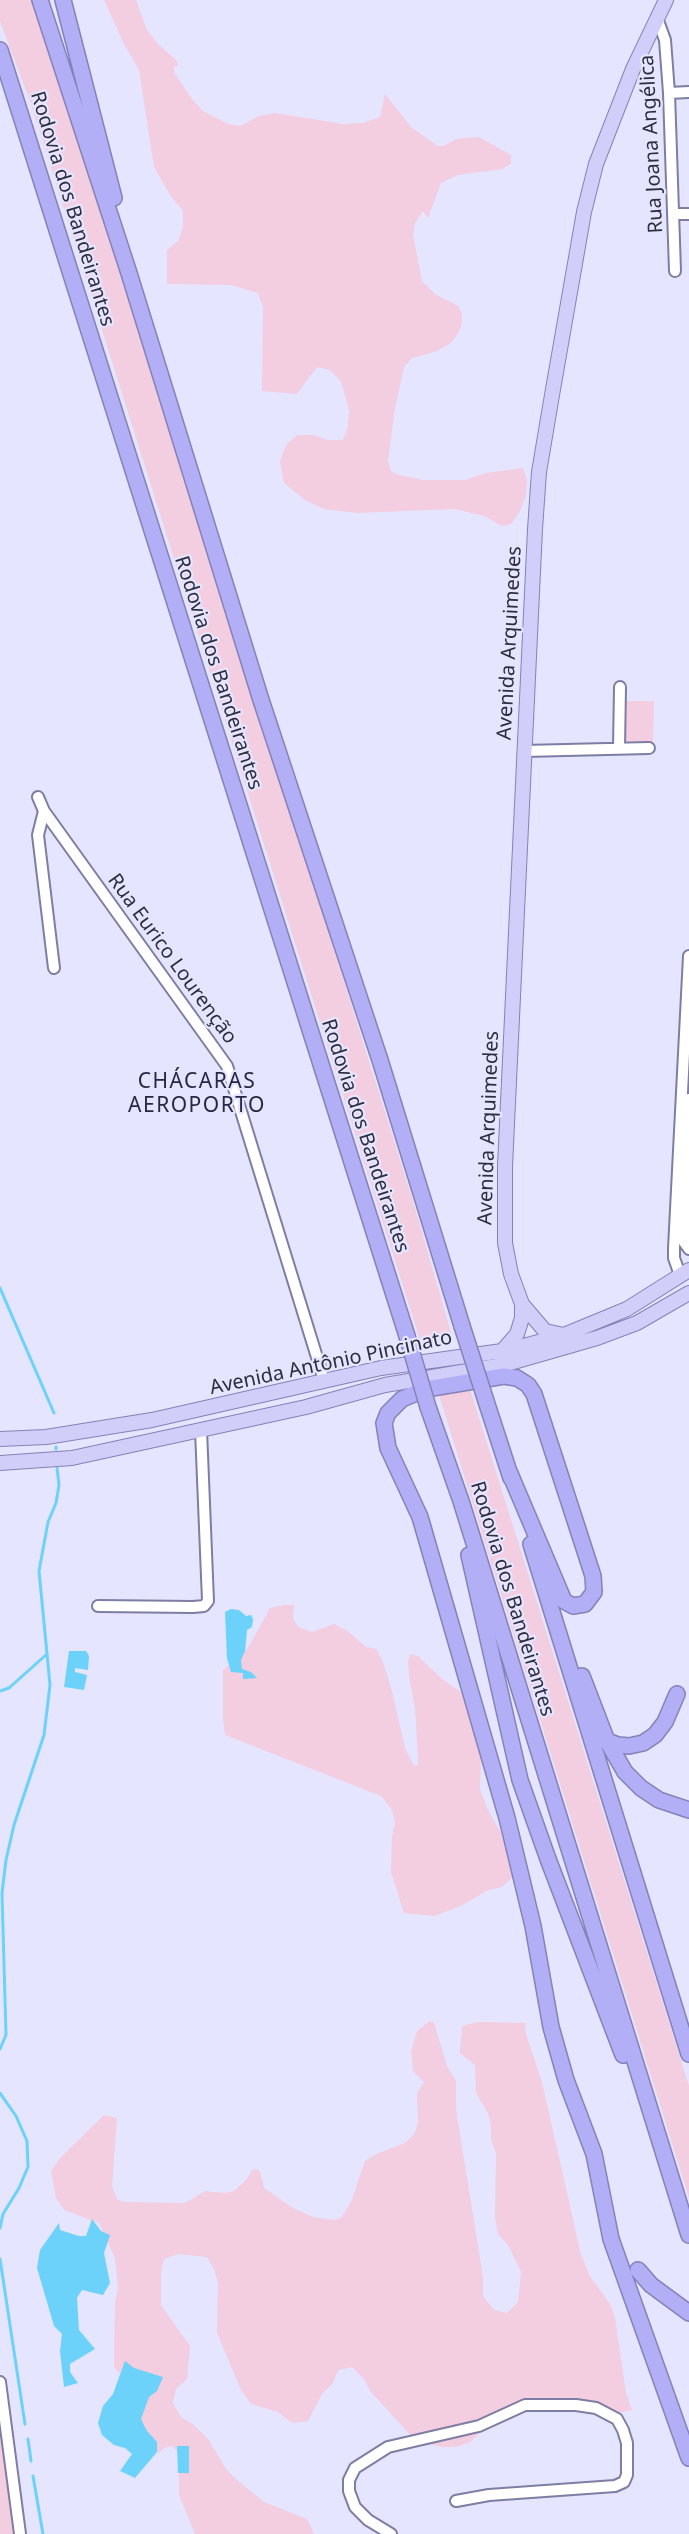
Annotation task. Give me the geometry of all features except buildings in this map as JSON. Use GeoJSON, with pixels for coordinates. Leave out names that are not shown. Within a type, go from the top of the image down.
{"type":"FeatureCollection","features":[{"type":"Feature","properties":{"kind":"highway","name":"Rodovia dos Bandeirantes"},"geometry":{"type":"LineString","coordinates":[[40,0],[128,270],[261,700],[380,1060],[689,2054]]}},
{"type":"Feature","properties":{"kind":"highway"},"geometry":{"type":"LineString","coordinates":[[63,0],[115,199],[128,270]]}},
{"type":"Feature","properties":{"kind":"highway","name":"Rodovia dos Bandeirantes"},"geometry":{"type":"LineString","coordinates":[[0,50],[428,1407],[461,1502],[689,2235]]}},
{"type":"Feature","properties":{"kind":"highway"},"geometry":{"type":"LineString","coordinates":[[508,1469],[564,1601],[573,1606],[585,1604],[594,1592],[593,1576],[534,1394],[528,1385],[517,1378],[504,1376],[426,1389],[402,1399],[388,1413],[384,1423],[388,1448],[420,1517],[507,1818],[533,1926],[551,2027],[566,2080],[594,2154],[611,2239],[689,2457]]}},
{"type":"Feature","properties":{"kind":"highway"},"geometry":{"type":"LineString","coordinates":[[461,1502],[485,1633],[520,1780],[604,2007],[660,2142]]}},
{"type":"Feature","properties":{"kind":"highway"},"geometry":{"type":"LineString","coordinates":[[559,1635],[578,1666],[607,1741],[625,1772],[641,1788],[659,1800],[689,1810]]}},
{"type":"Feature","properties":{"kind":"highway"},"geometry":{"type":"LineString","coordinates":[[607,1741],[629,1746],[643,1743],[655,1735],[665,1722],[677,1694]]}},
{"type":"Feature","properties":{"kind":"highway"},"geometry":{"type":"LineString","coordinates":[[638,2270],[651,2285],[689,2313]]}},
{"type":"Feature","properties":{"kind":"main road","name":"Avenida Arquimedes"},"geometry":{"type":"LineString","coordinates":[[502,1351],[517,1334],[522,1318],[522,1304],[511,1274],[504,1244],[504,1200],[539,472],[584,212],[596,164],[633,69],[666,0]]}},
{"type":"Feature","properties":{"kind":"main road","name":"Avenida Antônio Pincinato"},"geometry":{"type":"LineString","coordinates":[[0,1439],[46,1437],[152,1420],[324,1380],[428,1360],[502,1351],[564,1335],[627,1309],[686,1274]]}},
{"type":"Feature","properties":{"kind":"main road","name":"Avenida Antônio Pincinato"},"geometry":{"type":"LineString","coordinates":[[0,1463],[72,1458],[306,1407],[385,1385],[503,1365],[562,1349],[637,1323],[689,1293]]}},
{"type":"Feature","properties":{"kind":"main road","name":"Avenida Arquimedes"},"geometry":{"type":"LineString","coordinates":[[522,1304],[545,1331],[564,1335]]}},
{"type":"Feature","properties":{"kind":"main road"},"geometry":{"type":"LineString","coordinates":[[181,1414],[196,1422],[201,1430]]}},
{"type":"Feature","properties":{"kind":"main road"},"geometry":{"type":"LineString","coordinates":[[91,1454],[88,1445],[93,1438],[138,1429],[152,1420]]}},
{"type":"Feature","properties":{"kind":"street","name":"Rua Joana Angélica"},"geometry":{"type":"LineString","coordinates":[[657,18],[665,40],[669,93],[675,271]]}},
{"type":"Feature","properties":{"kind":"street"},"geometry":{"type":"LineString","coordinates":[[669,93],[689,92]]}},
{"type":"Feature","properties":{"kind":"street"},"geometry":{"type":"LineString","coordinates":[[674,214],[689,214]]}},
{"type":"Feature","properties":{"kind":"street"},"geometry":{"type":"LineString","coordinates":[[619,748],[620,687]]}},
{"type":"Feature","properties":{"kind":"street"},"geometry":{"type":"LineString","coordinates":[[524,751],[650,748]]}},
{"type":"Feature","properties":{"kind":"street","name":"Rua Eurico Lourenção"},"geometry":{"type":"LineString","coordinates":[[38,797],[44,811],[226,1066],[324,1380]]}},
{"type":"Feature","properties":{"kind":"street"},"geometry":{"type":"LineString","coordinates":[[44,811],[38,836],[54,968]]}},
{"type":"Feature","properties":{"kind":"street"},"geometry":{"type":"LineString","coordinates":[[686,1274],[674,1258],[689,957]]}},
{"type":"Feature","properties":{"kind":"street"},"geometry":{"type":"LineString","coordinates":[[689,1099],[684,1242],[689,1249]]}},
{"type":"Feature","properties":{"kind":"street"},"geometry":{"type":"LineString","coordinates":[[98,1606],[193,1607],[204,1606],[208,1600],[201,1430]]}},
{"type":"Feature","properties":{"kind":"street"},"geometry":{"type":"LineString","coordinates":[[0,2382],[20,2534]]}},
{"type":"Feature","properties":{"kind":"street"},"geometry":{"type":"LineString","coordinates":[[391,2534],[368,2520],[355,2507],[349,2491],[349,2480],[355,2468],[388,2447],[479,2426],[525,2405],[576,2405],[596,2408],[617,2419],[623,2430],[627,2443],[627,2475],[624,2482],[615,2486],[489,2495],[456,2501]]}},
{"type":"Feature","properties":{"kind":"shaded area"},"geometry":{"type":"Polygon","coordinates":[[[0,0],[31,0],[47,44],[104,218],[413,1201],[452,1336],[420,1340],[30,101],[0,21],[0,0]]]}},
{"type":"Feature","properties":{"kind":"shaded area"},"geometry":{"type":"Polygon","coordinates":[[[104,0],[136,0],[147,30],[176,60],[178,65],[174,67],[174,73],[193,100],[203,111],[228,124],[240,126],[259,116],[275,113],[343,124],[363,123],[380,117],[385,94],[412,128],[438,146],[444,146],[456,139],[479,137],[511,155],[511,164],[502,169],[458,175],[441,183],[428,218],[423,211],[415,223],[413,235],[422,281],[435,294],[458,306],[462,313],[462,323],[459,332],[450,344],[434,352],[412,358],[404,367],[395,408],[388,460],[390,469],[395,474],[423,480],[465,480],[486,473],[523,468],[527,479],[526,496],[511,524],[502,526],[484,516],[455,509],[357,513],[324,509],[305,500],[284,483],[280,461],[286,445],[297,435],[343,440],[348,427],[349,411],[341,381],[330,370],[317,367],[297,394],[262,391],[263,307],[258,293],[231,285],[167,284],[167,250],[178,241],[183,227],[183,211],[170,195],[154,167],[139,70],[104,0]]]}},
{"type":"Feature","properties":{"kind":"shaded area"},"geometry":{"type":"Polygon","coordinates":[[[620,701],[654,701],[653,746],[619,748],[620,701]]]}},
{"type":"Feature","properties":{"kind":"shaded area"},"geometry":{"type":"Polygon","coordinates":[[[470,1389],[689,2086],[689,2198],[439,1395],[470,1389]]]}},
{"type":"Feature","properties":{"kind":"shaded area"},"geometry":{"type":"Polygon","coordinates":[[[294,1605],[293,1618],[298,1627],[312,1632],[334,1624],[349,1632],[366,1647],[376,1649],[383,1662],[392,1691],[405,1748],[414,1766],[417,1766],[418,1758],[415,1709],[409,1676],[408,1660],[411,1654],[418,1656],[442,1679],[461,1692],[482,1734],[480,1789],[487,1808],[501,1833],[515,1875],[502,1887],[488,1890],[461,1906],[434,1916],[404,1913],[391,1872],[392,1837],[395,1823],[392,1810],[381,1796],[225,1735],[223,1670],[248,1648],[270,1608],[294,1605]]]}},
{"type":"Feature","properties":{"kind":"shaded area"},"geometry":{"type":"Polygon","coordinates":[[[430,2021],[434,2023],[447,2066],[456,2081],[456,2109],[483,2277],[483,2296],[494,2310],[507,2313],[518,2302],[521,2272],[508,2245],[498,2234],[495,2218],[496,2153],[491,2139],[491,2125],[488,2113],[476,2093],[475,2065],[460,2053],[462,2027],[465,2025],[479,2022],[526,2023],[525,2031],[542,2082],[581,2255],[590,2276],[610,2304],[615,2317],[626,2393],[632,2410],[614,2414],[601,2409],[512,2410],[500,2424],[484,2429],[470,2442],[457,2447],[441,2447],[414,2439],[371,2392],[363,2378],[352,2367],[338,2370],[333,2383],[322,2394],[308,2421],[292,2423],[278,2412],[251,2404],[241,2390],[217,2333],[218,2284],[215,2271],[207,2257],[178,2254],[164,2259],[161,2273],[161,2305],[190,2346],[187,2379],[176,2389],[173,2403],[181,2417],[194,2425],[208,2439],[226,2469],[237,2480],[264,2502],[307,2519],[314,2534],[195,2534],[179,2495],[179,2453],[172,2446],[164,2448],[159,2453],[148,2446],[124,2378],[114,2367],[115,2302],[118,2288],[115,2258],[99,2223],[64,2210],[56,2198],[51,2171],[60,2158],[104,2115],[117,2118],[112,2186],[117,2199],[123,2202],[185,2203],[205,2191],[225,2193],[234,2191],[247,2179],[252,2170],[256,2169],[260,2171],[264,2188],[293,2208],[313,2217],[334,2220],[341,2218],[351,2202],[365,2161],[376,2154],[405,2143],[415,2133],[418,2122],[417,2093],[424,2082],[413,2071],[411,2051],[417,2031],[430,2021]]]}},
{"type":"Feature","properties":{"kind":"shaded area"},"geometry":{"type":"Polygon","coordinates":[[[0,2418],[15,2534],[0,2534],[0,2418]]]}},
{"type":"Feature","properties":{"kind":"water"},"geometry":{"type":"Polygon","coordinates":[[[231,1609],[239,1610],[246,1616],[251,1615],[253,1619],[252,1627],[247,1630],[245,1651],[241,1660],[242,1669],[251,1672],[257,1678],[243,1679],[243,1673],[231,1672],[227,1658],[225,1612],[231,1609]]]}},
{"type":"Feature","properties":{"kind":"water"},"geometry":{"type":"Polygon","coordinates":[[[69,1651],[86,1651],[89,1656],[88,1670],[75,1668],[75,1672],[87,1675],[84,1690],[64,1687],[69,1651]]]}},
{"type":"Feature","properties":{"kind":"water"},"geometry":{"type":"Polygon","coordinates":[[[92,2219],[101,2231],[110,2235],[104,2253],[110,2283],[103,2295],[82,2290],[77,2298],[79,2330],[95,2349],[70,2364],[70,2372],[78,2383],[64,2387],[60,2351],[62,2334],[54,2326],[37,2268],[40,2250],[59,2223],[60,2230],[86,2236],[92,2219]]]}},
{"type":"Feature","properties":{"kind":"water"},"geometry":{"type":"Polygon","coordinates":[[[125,2361],[134,2368],[163,2377],[157,2391],[149,2397],[141,2419],[147,2431],[157,2442],[157,2452],[135,2478],[120,2471],[132,2454],[125,2448],[114,2445],[102,2435],[98,2423],[103,2406],[113,2394],[125,2361]]]}},
{"type":"Feature","properties":{"kind":"water"},"geometry":{"type":"Polygon","coordinates":[[[177,2446],[189,2446],[189,2473],[178,2473],[177,2446]]]}},
{"type":"Feature","properties":{"kind":"waterway"},"geometry":{"type":"LineString","coordinates":[[0,1288],[54,1413]]}},
{"type":"Feature","properties":{"kind":"waterway"},"geometry":{"type":"LineString","coordinates":[[0,2049],[6,2035],[2,1893],[6,1860],[14,1825],[44,1735],[50,1685],[39,1571],[48,1522],[56,1503],[59,1485],[57,1468]]}},
{"type":"Feature","properties":{"kind":"waterway"},"geometry":{"type":"LineString","coordinates":[[0,1691],[9,1688],[47,1654]]}},
{"type":"Feature","properties":{"kind":"waterway"},"geometry":{"type":"LineString","coordinates":[[0,2093],[16,2116],[27,2141],[28,2167],[19,2188],[3,2214],[0,2228]]}},
{"type":"Feature","properties":{"kind":"waterway"},"geometry":{"type":"LineString","coordinates":[[0,2259],[25,2424]]}},
{"type":"Feature","properties":{"kind":"waterway"},"geometry":{"type":"LineString","coordinates":[[28,2439],[31,2461]]}},
{"type":"Feature","properties":{"kind":"waterway"},"geometry":{"type":"LineString","coordinates":[[33,2476],[43,2534]]}},
{"type":"Feature","properties":{"kind":"district","name":"CHÁCARAS AEROPORTO"},"geometry":{"type":"Point","coordinates":[197,1094]}}]}
